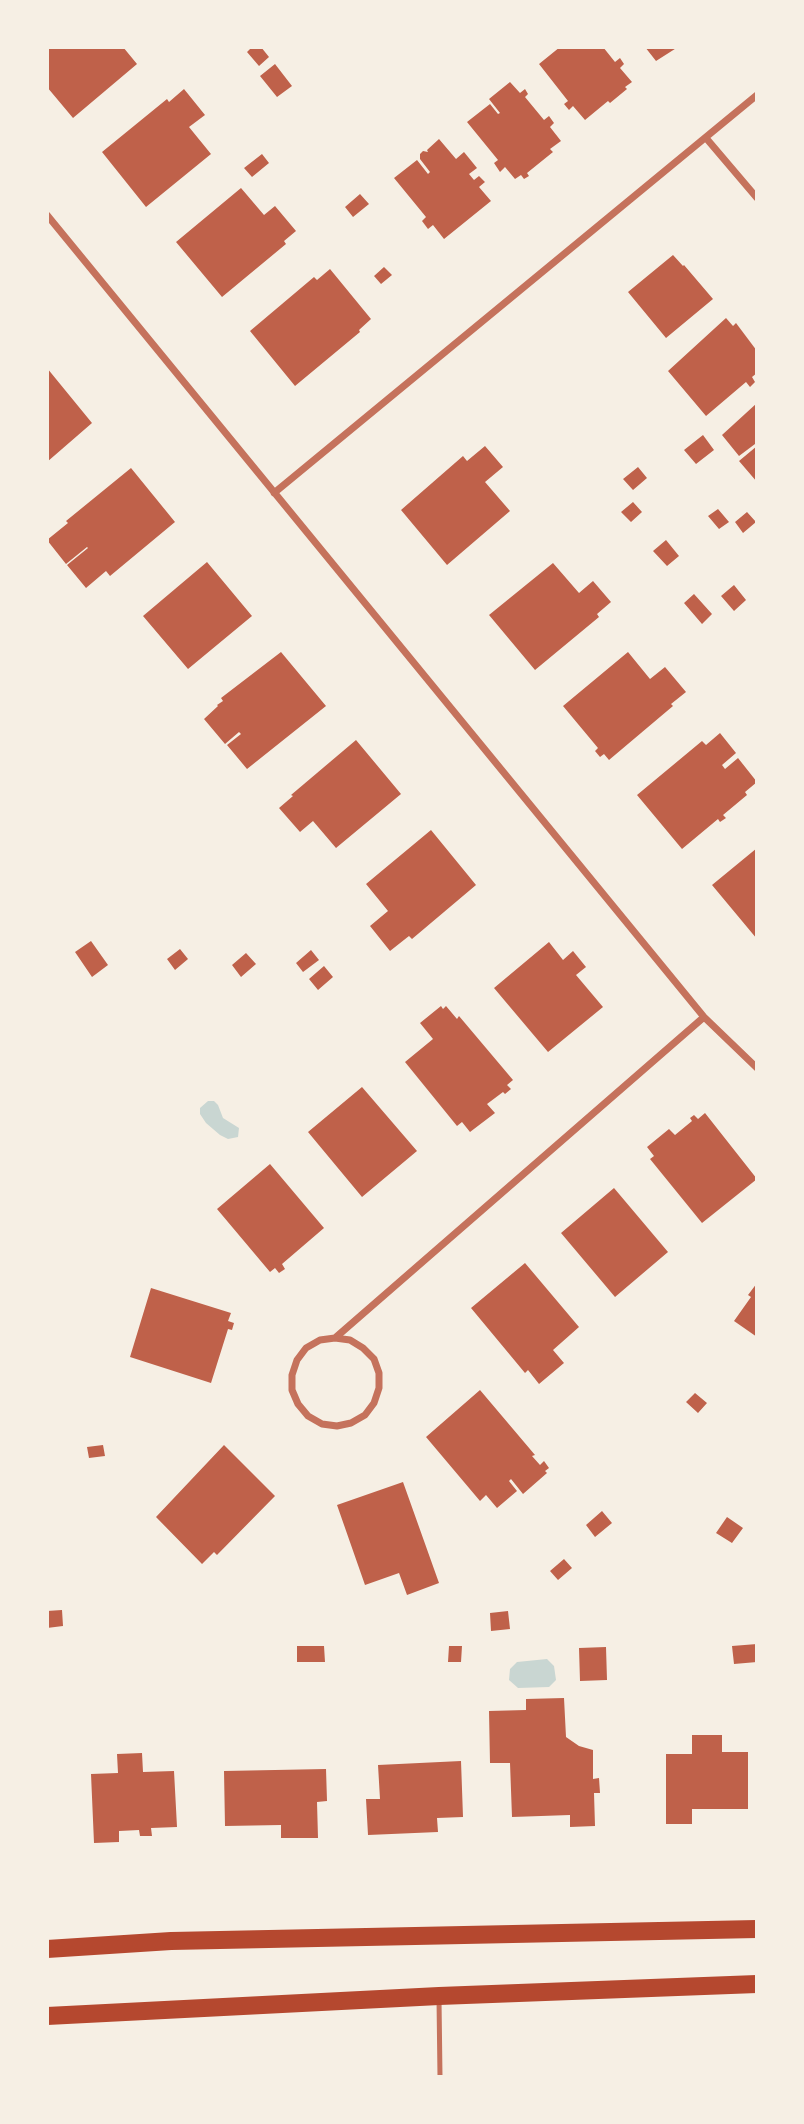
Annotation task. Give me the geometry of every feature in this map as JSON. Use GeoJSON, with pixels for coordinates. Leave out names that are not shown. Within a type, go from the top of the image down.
{"type":"FeatureCollection","features":[{"type":"Feature","properties":{"kind":"main road"},"geometry":{"type":"LineString","coordinates":[[47,1949],[171,1941],[757,1929]]}},
{"type":"Feature","properties":{"kind":"main road"},"geometry":{"type":"LineString","coordinates":[[47,2016],[439,1996],[757,1984]]}},
{"type":"Feature","properties":{"kind":"street"},"geometry":{"type":"LineString","coordinates":[[274,493],[757,95]]}},
{"type":"Feature","properties":{"kind":"street"},"geometry":{"type":"LineString","coordinates":[[706,138],[757,198]]}},
{"type":"Feature","properties":{"kind":"street"},"geometry":{"type":"LineString","coordinates":[[47,215],[704,1017],[757,1068]]}},
{"type":"Feature","properties":{"kind":"street"},"geometry":{"type":"LineString","coordinates":[[335,1338],[350,1340],[363,1348],[374,1359],[379,1373],[379,1388],[374,1403],[365,1415],[351,1423],[337,1426],[322,1424],[308,1416],[298,1404],[292,1390],[292,1375],[297,1360],[306,1349],[320,1340],[335,1338],[704,1017]]}},
{"type":"Feature","properties":{"kind":"lane"},"geometry":{"type":"LineString","coordinates":[[439,1996],[440,2077]]}},
{"type":"Feature","properties":{"kind":"shaded area"},"geometry":{"type":"Polygon","coordinates":[[[208,1101],[214,1101],[223,1118],[239,1128],[238,1137],[228,1139],[206,1123],[200,1114],[200,1108],[208,1101]]]}},
{"type":"Feature","properties":{"kind":"shaded area"},"geometry":{"type":"Polygon","coordinates":[[[547,1659],[554,1666],[556,1680],[549,1687],[518,1688],[509,1680],[510,1669],[517,1662],[547,1659]]]}},
{"type":"Feature","properties":{"kind":"building"},"geometry":{"type":"Polygon","coordinates":[[[47,47],[123,47],[137,64],[73,118],[47,87],[47,47]]]}},
{"type":"Feature","properties":{"kind":"building"},"geometry":{"type":"Polygon","coordinates":[[[252,47],[261,47],[269,57],[259,66],[247,52],[252,47]]]}},
{"type":"Feature","properties":{"kind":"building"},"geometry":{"type":"Polygon","coordinates":[[[560,47],[603,47],[615,62],[620,58],[624,64],[620,68],[632,82],[610,103],[608,101],[585,120],[573,106],[569,110],[564,104],[568,101],[539,64],[560,47]]]}},
{"type":"Feature","properties":{"kind":"building"},"geometry":{"type":"Polygon","coordinates":[[[645,47],[678,47],[656,61],[645,47]]]}},
{"type":"Feature","properties":{"kind":"building"},"geometry":{"type":"Polygon","coordinates":[[[275,64],[292,86],[277,97],[260,76],[275,64]]]}},
{"type":"Feature","properties":{"kind":"building"},"geometry":{"type":"Polygon","coordinates":[[[510,82],[520,93],[525,89],[528,94],[525,97],[544,120],[549,116],[554,123],[550,127],[561,141],[550,149],[553,152],[527,173],[529,176],[524,179],[521,175],[515,179],[505,167],[500,172],[494,163],[498,160],[467,122],[490,104],[500,113],[489,99],[510,82]]]}},
{"type":"Feature","properties":{"kind":"building"},"geometry":{"type":"Polygon","coordinates":[[[184,89],[205,115],[189,127],[211,154],[146,207],[102,152],[167,99],[169,102],[184,89]]]}},
{"type":"Feature","properties":{"kind":"building"},"geometry":{"type":"Polygon","coordinates":[[[439,139],[456,159],[464,152],[477,168],[469,174],[474,180],[479,176],[485,182],[479,187],[491,201],[444,239],[433,225],[428,229],[422,221],[426,217],[394,178],[417,160],[428,174],[430,172],[420,159],[420,154],[423,151],[428,152],[439,139]]]}},
{"type":"Feature","properties":{"kind":"building"},"geometry":{"type":"Polygon","coordinates":[[[262,154],[269,163],[252,177],[244,168],[262,154]]]}},
{"type":"Feature","properties":{"kind":"building"},"geometry":{"type":"Polygon","coordinates":[[[241,188],[264,215],[275,206],[296,231],[284,241],[286,244],[222,297],[176,242],[241,188]]]}},
{"type":"Feature","properties":{"kind":"building"},"geometry":{"type":"Polygon","coordinates":[[[360,194],[369,204],[353,217],[345,207],[360,194]]]}},
{"type":"Feature","properties":{"kind":"building"},"geometry":{"type":"Polygon","coordinates":[[[673,255],[713,299],[666,338],[628,292],[673,255]]]}},
{"type":"Feature","properties":{"kind":"building"},"geometry":{"type":"Polygon","coordinates":[[[384,267],[392,275],[381,284],[374,276],[384,267]]]}},
{"type":"Feature","properties":{"kind":"building"},"geometry":{"type":"Polygon","coordinates":[[[330,269],[371,319],[360,332],[295,386],[250,331],[314,277],[317,280],[330,269]]]}},
{"type":"Feature","properties":{"kind":"building"},"geometry":{"type":"Polygon","coordinates":[[[726,318],[733,326],[736,323],[757,351],[757,373],[752,377],[755,382],[750,387],[746,382],[706,416],[668,371],[726,318]]]}},
{"type":"Feature","properties":{"kind":"building"},"geometry":{"type":"Polygon","coordinates":[[[47,368],[92,423],[47,462],[47,368]]]}},
{"type":"Feature","properties":{"kind":"building"},"geometry":{"type":"Polygon","coordinates":[[[757,403],[757,446],[755,444],[739,456],[722,435],[757,403]]]}},
{"type":"Feature","properties":{"kind":"building"},"geometry":{"type":"Polygon","coordinates":[[[703,435],[714,450],[696,464],[684,450],[703,435]]]}},
{"type":"Feature","properties":{"kind":"building"},"geometry":{"type":"Polygon","coordinates":[[[485,446],[503,467],[485,482],[510,511],[447,565],[401,510],[463,456],[467,461],[485,446]]]}},
{"type":"Feature","properties":{"kind":"building"},"geometry":{"type":"Polygon","coordinates":[[[757,446],[757,482],[739,461],[757,446]]]}},
{"type":"Feature","properties":{"kind":"building"},"geometry":{"type":"Polygon","coordinates":[[[638,467],[647,478],[633,490],[623,479],[638,467]]]}},
{"type":"Feature","properties":{"kind":"building"},"geometry":{"type":"Polygon","coordinates":[[[131,468],[175,522],[110,576],[106,571],[86,588],[67,565],[88,548],[66,564],[47,540],[131,468]]]}},
{"type":"Feature","properties":{"kind":"building"},"geometry":{"type":"Polygon","coordinates":[[[633,502],[642,512],[631,522],[621,512],[633,502]]]}},
{"type":"Feature","properties":{"kind":"building"},"geometry":{"type":"Polygon","coordinates":[[[718,509],[729,522],[719,529],[708,516],[718,509]]]}},
{"type":"Feature","properties":{"kind":"building"},"geometry":{"type":"Polygon","coordinates":[[[747,512],[756,522],[743,533],[735,522],[747,512]]]}},
{"type":"Feature","properties":{"kind":"building"},"geometry":{"type":"Polygon","coordinates":[[[666,540],[679,556],[667,566],[653,551],[666,540]]]}},
{"type":"Feature","properties":{"kind":"building"},"geometry":{"type":"Polygon","coordinates":[[[207,562],[252,616],[188,669],[143,616],[207,562]]]}},
{"type":"Feature","properties":{"kind":"building"},"geometry":{"type":"Polygon","coordinates":[[[553,563],[579,593],[593,581],[611,602],[597,614],[599,617],[535,670],[489,615],[553,563]]]}},
{"type":"Feature","properties":{"kind":"building"},"geometry":{"type":"Polygon","coordinates":[[[734,585],[746,600],[734,611],[721,596],[734,585]]]}},
{"type":"Feature","properties":{"kind":"building"},"geometry":{"type":"Polygon","coordinates":[[[694,594],[712,614],[702,624],[684,603],[694,594]]]}},
{"type":"Feature","properties":{"kind":"building"},"geometry":{"type":"Polygon","coordinates":[[[281,652],[326,706],[247,769],[227,745],[241,734],[239,732],[225,744],[204,719],[223,701],[221,698],[281,652]]]}},
{"type":"Feature","properties":{"kind":"building"},"geometry":{"type":"Polygon","coordinates":[[[628,652],[650,679],[665,667],[686,692],[609,760],[604,754],[600,757],[595,751],[598,748],[563,706],[628,652]]]}},
{"type":"Feature","properties":{"kind":"building"},"geometry":{"type":"Polygon","coordinates":[[[720,733],[736,753],[722,765],[725,769],[738,758],[757,782],[745,792],[747,795],[723,815],[726,818],[720,822],[718,819],[682,849],[637,795],[702,741],[706,745],[720,733]]]}},
{"type":"Feature","properties":{"kind":"building"},"geometry":{"type":"Polygon","coordinates":[[[356,740],[401,794],[336,848],[313,821],[300,832],[279,808],[356,740]]]}},
{"type":"Feature","properties":{"kind":"building"},"geometry":{"type":"Polygon","coordinates":[[[431,830],[476,885],[412,939],[409,936],[390,951],[370,926],[388,911],[366,884],[431,830]]]}},
{"type":"Feature","properties":{"kind":"building"},"geometry":{"type":"Polygon","coordinates":[[[757,848],[757,939],[712,885],[757,848]]]}},
{"type":"Feature","properties":{"kind":"building"},"geometry":{"type":"Polygon","coordinates":[[[91,941],[108,965],[92,977],[75,952],[91,941]]]}},
{"type":"Feature","properties":{"kind":"building"},"geometry":{"type":"Polygon","coordinates":[[[549,942],[563,960],[573,951],[586,967],[576,975],[603,1007],[548,1052],[494,988],[549,942]]]}},
{"type":"Feature","properties":{"kind":"building"},"geometry":{"type":"Polygon","coordinates":[[[180,949],[188,959],[175,970],[167,959],[180,949]]]}},
{"type":"Feature","properties":{"kind":"building"},"geometry":{"type":"Polygon","coordinates":[[[311,950],[319,960],[303,972],[296,963],[311,950]]]}},
{"type":"Feature","properties":{"kind":"building"},"geometry":{"type":"Polygon","coordinates":[[[246,953],[256,964],[241,977],[232,965],[246,953]]]}},
{"type":"Feature","properties":{"kind":"building"},"geometry":{"type":"Polygon","coordinates":[[[324,966],[333,977],[318,990],[309,979],[324,966]]]}},
{"type":"Feature","properties":{"kind":"building"},"geometry":{"type":"Polygon","coordinates":[[[441,1006],[443,1009],[446,1006],[457,1019],[459,1016],[513,1080],[507,1085],[511,1089],[487,1104],[495,1113],[470,1132],[462,1122],[457,1126],[405,1062],[433,1039],[420,1023],[441,1006]]]}},
{"type":"Feature","properties":{"kind":"building"},"geometry":{"type":"Polygon","coordinates":[[[362,1087],[417,1151],[362,1197],[308,1132],[362,1087]]]}},
{"type":"Feature","properties":{"kind":"building"},"geometry":{"type":"Polygon","coordinates":[[[705,1113],[757,1179],[702,1223],[650,1159],[654,1156],[647,1147],[669,1129],[675,1135],[692,1121],[690,1118],[694,1115],[698,1119],[705,1113]]]}},
{"type":"Feature","properties":{"kind":"building"},"geometry":{"type":"Polygon","coordinates":[[[270,1164],[324,1228],[282,1264],[285,1269],[279,1273],[275,1268],[270,1272],[217,1209],[270,1164]]]}},
{"type":"Feature","properties":{"kind":"building"},"geometry":{"type":"Polygon","coordinates":[[[614,1188],[668,1252],[615,1297],[561,1233],[614,1188]]]}},
{"type":"Feature","properties":{"kind":"building"},"geometry":{"type":"Polygon","coordinates":[[[525,1263],[579,1327],[553,1350],[564,1363],[539,1384],[528,1370],[525,1373],[471,1308],[525,1263]]]}},
{"type":"Feature","properties":{"kind":"building"},"geometry":{"type":"Polygon","coordinates":[[[757,1283],[757,1337],[734,1321],[751,1297],[748,1295],[757,1283]]]}},
{"type":"Feature","properties":{"kind":"building"},"geometry":{"type":"Polygon","coordinates":[[[151,1288],[231,1313],[228,1321],[234,1323],[232,1330],[228,1329],[211,1383],[130,1357],[151,1288]]]}},
{"type":"Feature","properties":{"kind":"building"},"geometry":{"type":"Polygon","coordinates":[[[480,1390],[535,1455],[532,1456],[540,1465],[544,1461],[549,1468],[545,1471],[547,1473],[523,1494],[511,1479],[509,1481],[517,1491],[497,1508],[486,1495],[480,1501],[426,1437],[480,1390]]]}},
{"type":"Feature","properties":{"kind":"building"},"geometry":{"type":"Polygon","coordinates":[[[695,1393],[707,1403],[698,1413],[686,1402],[695,1393]]]}},
{"type":"Feature","properties":{"kind":"building"},"geometry":{"type":"Polygon","coordinates":[[[103,1445],[105,1456],[89,1458],[87,1447],[103,1445]]]}},
{"type":"Feature","properties":{"kind":"building"},"geometry":{"type":"Polygon","coordinates":[[[224,1445],[275,1496],[217,1555],[214,1552],[202,1564],[156,1517],[224,1445]]]}},
{"type":"Feature","properties":{"kind":"building"},"geometry":{"type":"Polygon","coordinates":[[[403,1482],[439,1583],[407,1595],[399,1573],[365,1585],[337,1505],[403,1482]]]}},
{"type":"Feature","properties":{"kind":"building"},"geometry":{"type":"Polygon","coordinates":[[[602,1511],[612,1523],[595,1537],[586,1525],[602,1511]]]}},
{"type":"Feature","properties":{"kind":"building"},"geometry":{"type":"Polygon","coordinates":[[[727,1517],[743,1528],[732,1543],[716,1533],[727,1517]]]}},
{"type":"Feature","properties":{"kind":"building"},"geometry":{"type":"Polygon","coordinates":[[[564,1559],[572,1568],[558,1580],[550,1571],[564,1559]]]}},
{"type":"Feature","properties":{"kind":"building"},"geometry":{"type":"Polygon","coordinates":[[[62,1610],[63,1626],[47,1628],[47,1611],[62,1610]]]}},
{"type":"Feature","properties":{"kind":"building"},"geometry":{"type":"Polygon","coordinates":[[[508,1611],[510,1629],[491,1631],[490,1613],[508,1611]]]}},
{"type":"Feature","properties":{"kind":"building"},"geometry":{"type":"Polygon","coordinates":[[[757,1644],[757,1662],[734,1664],[732,1646],[757,1644]]]}},
{"type":"Feature","properties":{"kind":"building"},"geometry":{"type":"Polygon","coordinates":[[[297,1646],[324,1646],[325,1662],[297,1662],[297,1646]]]}},
{"type":"Feature","properties":{"kind":"building"},"geometry":{"type":"Polygon","coordinates":[[[449,1646],[462,1646],[461,1662],[448,1662],[449,1646]]]}},
{"type":"Feature","properties":{"kind":"building"},"geometry":{"type":"Polygon","coordinates":[[[606,1647],[607,1680],[580,1681],[579,1648],[606,1647]]]}},
{"type":"Feature","properties":{"kind":"building"},"geometry":{"type":"Polygon","coordinates":[[[564,1698],[566,1737],[579,1746],[593,1750],[593,1779],[599,1778],[600,1793],[594,1793],[595,1826],[570,1827],[570,1815],[512,1817],[510,1763],[490,1763],[489,1711],[526,1710],[526,1699],[564,1698]]]}},
{"type":"Feature","properties":{"kind":"building"},"geometry":{"type":"Polygon","coordinates":[[[692,1735],[722,1735],[722,1752],[748,1752],[748,1809],[692,1809],[692,1824],[666,1824],[666,1754],[692,1754],[692,1735]]]}},
{"type":"Feature","properties":{"kind":"building"},"geometry":{"type":"Polygon","coordinates":[[[142,1753],[143,1772],[174,1771],[177,1827],[151,1828],[152,1836],[140,1836],[139,1830],[119,1831],[119,1842],[94,1843],[91,1774],[118,1773],[117,1754],[142,1753]]]}},
{"type":"Feature","properties":{"kind":"building"},"geometry":{"type":"Polygon","coordinates":[[[461,1761],[463,1817],[437,1818],[438,1832],[368,1835],[366,1799],[380,1799],[378,1765],[461,1761]]]}},
{"type":"Feature","properties":{"kind":"building"},"geometry":{"type":"Polygon","coordinates":[[[326,1769],[327,1801],[317,1802],[318,1838],[281,1838],[281,1825],[225,1826],[224,1771],[326,1769]]]}}]}
